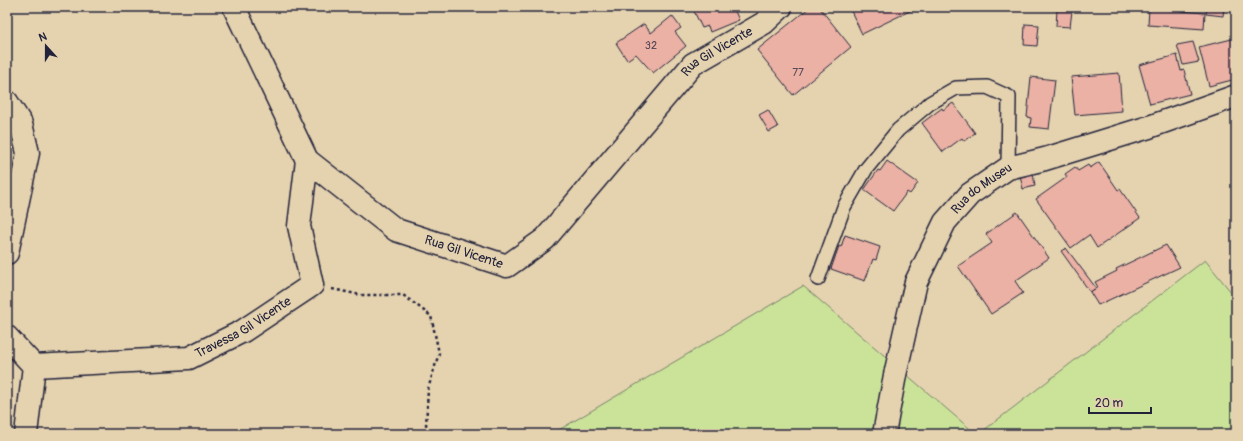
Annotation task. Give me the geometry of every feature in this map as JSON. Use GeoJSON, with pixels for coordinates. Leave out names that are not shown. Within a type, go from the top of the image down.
{"type":"FeatureCollection","features":[{"type":"Feature","properties":{"kind":"street","name":"Rua Gil Vicente"},"geometry":{"type":"LineString","coordinates":[[234,7],[307,160],[396,230],[507,266],[545,239],[693,64],[764,23],[780,7]]}},
{"type":"Feature","properties":{"kind":"street","name":"Rua do Museu"},"geometry":{"type":"LineString","coordinates":[[884,434],[895,375],[916,282],[945,222],[970,194],[1008,168],[1045,159],[1149,127],[1236,96]]}},
{"type":"Feature","properties":{"kind":"street"},"geometry":{"type":"LineString","coordinates":[[7,102],[21,124],[28,153],[7,254]]}},
{"type":"Feature","properties":{"kind":"street"},"geometry":{"type":"LineString","coordinates":[[307,160],[299,226],[312,285]]}},
{"type":"Feature","properties":{"kind":"street","name":"Travessa Gil Vicente"},"geometry":{"type":"LineString","coordinates":[[34,366],[68,363],[189,358],[243,331],[312,285]]}},
{"type":"Feature","properties":{"kind":"street"},"geometry":{"type":"LineString","coordinates":[[7,337],[34,366],[26,434]]}},
{"type":"Feature","properties":{"kind":"lane"},"geometry":{"type":"LineString","coordinates":[[818,279],[844,207],[866,169],[898,130],[930,103],[956,88],[987,87],[1009,97],[1008,168]]}},
{"type":"Feature","properties":{"kind":"path"},"geometry":{"type":"LineString","coordinates":[[312,285],[361,295],[403,295],[431,316],[439,353],[428,389],[426,426],[428,434]]}},
{"type":"Feature","properties":{"kind":"green space"},"geometry":{"type":"Polygon","coordinates":[[[1205,260],[1236,298],[1236,434],[979,434],[1205,260]]]}},
{"type":"Feature","properties":{"kind":"green space"},"geometry":{"type":"Polygon","coordinates":[[[803,286],[976,434],[552,434],[803,286]]]}},
{"type":"Feature","properties":{"kind":"building"},"geometry":{"type":"Polygon","coordinates":[[[692,7],[733,7],[739,20],[710,32],[708,26],[702,28],[692,7]]]}},
{"type":"Feature","properties":{"kind":"building"},"geometry":{"type":"Polygon","coordinates":[[[810,7],[819,7],[851,47],[793,95],[757,50],[810,7]]]}},
{"type":"Feature","properties":{"kind":"building"},"geometry":{"type":"Polygon","coordinates":[[[849,7],[918,7],[862,34],[849,7]]]}},
{"type":"Feature","properties":{"kind":"building"},"geometry":{"type":"Polygon","coordinates":[[[1027,7],[1071,7],[1070,11],[1027,7]]]}},
{"type":"Feature","properties":{"kind":"building"},"geometry":{"type":"Polygon","coordinates":[[[1207,7],[1224,7],[1223,16],[1206,14],[1207,7]]]}},
{"type":"Feature","properties":{"kind":"building"},"geometry":{"type":"Polygon","coordinates":[[[1149,8],[1205,13],[1204,29],[1148,25],[1149,8]]]}},
{"type":"Feature","properties":{"kind":"building"},"geometry":{"type":"Polygon","coordinates":[[[1057,10],[1072,11],[1070,27],[1056,26],[1057,10]]]}},
{"type":"Feature","properties":{"kind":"building"},"geometry":{"type":"Polygon","coordinates":[[[672,16],[681,28],[675,32],[686,46],[653,73],[636,54],[627,60],[616,43],[644,24],[651,33],[672,16]]]}},
{"type":"Feature","properties":{"kind":"building"},"geometry":{"type":"Polygon","coordinates":[[[1025,24],[1039,25],[1037,46],[1024,45],[1025,24]]]}},
{"type":"Feature","properties":{"kind":"building"},"geometry":{"type":"Polygon","coordinates":[[[1236,38],[1236,79],[1209,86],[1199,47],[1236,38]]]}},
{"type":"Feature","properties":{"kind":"building"},"geometry":{"type":"Polygon","coordinates":[[[1193,42],[1199,62],[1183,65],[1177,45],[1193,42]]]}},
{"type":"Feature","properties":{"kind":"building"},"geometry":{"type":"Polygon","coordinates":[[[1177,55],[1181,71],[1184,70],[1190,94],[1150,104],[1139,65],[1177,55]]]}},
{"type":"Feature","properties":{"kind":"building"},"geometry":{"type":"Polygon","coordinates":[[[1119,73],[1122,111],[1075,115],[1071,77],[1119,73]]]}},
{"type":"Feature","properties":{"kind":"building"},"geometry":{"type":"Polygon","coordinates":[[[1031,77],[1055,80],[1049,129],[1030,127],[1031,118],[1027,117],[1031,77]]]}},
{"type":"Feature","properties":{"kind":"building"},"geometry":{"type":"Polygon","coordinates":[[[953,103],[975,133],[964,141],[962,138],[943,152],[922,123],[942,108],[943,110],[953,103]]]}},
{"type":"Feature","properties":{"kind":"building"},"geometry":{"type":"Polygon","coordinates":[[[768,110],[778,127],[769,132],[759,115],[768,110]]]}},
{"type":"Feature","properties":{"kind":"building"},"geometry":{"type":"Polygon","coordinates":[[[887,161],[918,183],[910,194],[907,192],[893,211],[864,190],[878,170],[880,171],[887,161]]]}},
{"type":"Feature","properties":{"kind":"building"},"geometry":{"type":"Polygon","coordinates":[[[1099,162],[1118,190],[1120,189],[1140,218],[1097,248],[1089,235],[1071,248],[1036,199],[1067,177],[1065,174],[1075,167],[1078,171],[1088,165],[1090,168],[1099,162]]]}},
{"type":"Feature","properties":{"kind":"building"},"geometry":{"type":"Polygon","coordinates":[[[1033,173],[1035,186],[1023,189],[1020,176],[1033,173]]]}},
{"type":"Feature","properties":{"kind":"building"},"geometry":{"type":"Polygon","coordinates":[[[1017,212],[1049,258],[1015,281],[1023,293],[991,314],[958,266],[992,243],[986,234],[1017,212]]]}},
{"type":"Feature","properties":{"kind":"building"},"geometry":{"type":"Polygon","coordinates":[[[845,235],[880,247],[876,260],[873,259],[865,281],[831,269],[839,246],[841,247],[845,235]]]}},
{"type":"Feature","properties":{"kind":"building"},"geometry":{"type":"Polygon","coordinates":[[[1166,245],[1180,267],[1098,305],[1090,292],[1098,287],[1095,282],[1117,271],[1116,269],[1166,245]]]}},
{"type":"Feature","properties":{"kind":"building"},"geometry":{"type":"Polygon","coordinates":[[[1066,248],[1096,288],[1090,292],[1061,251],[1066,248]]]}}]}
